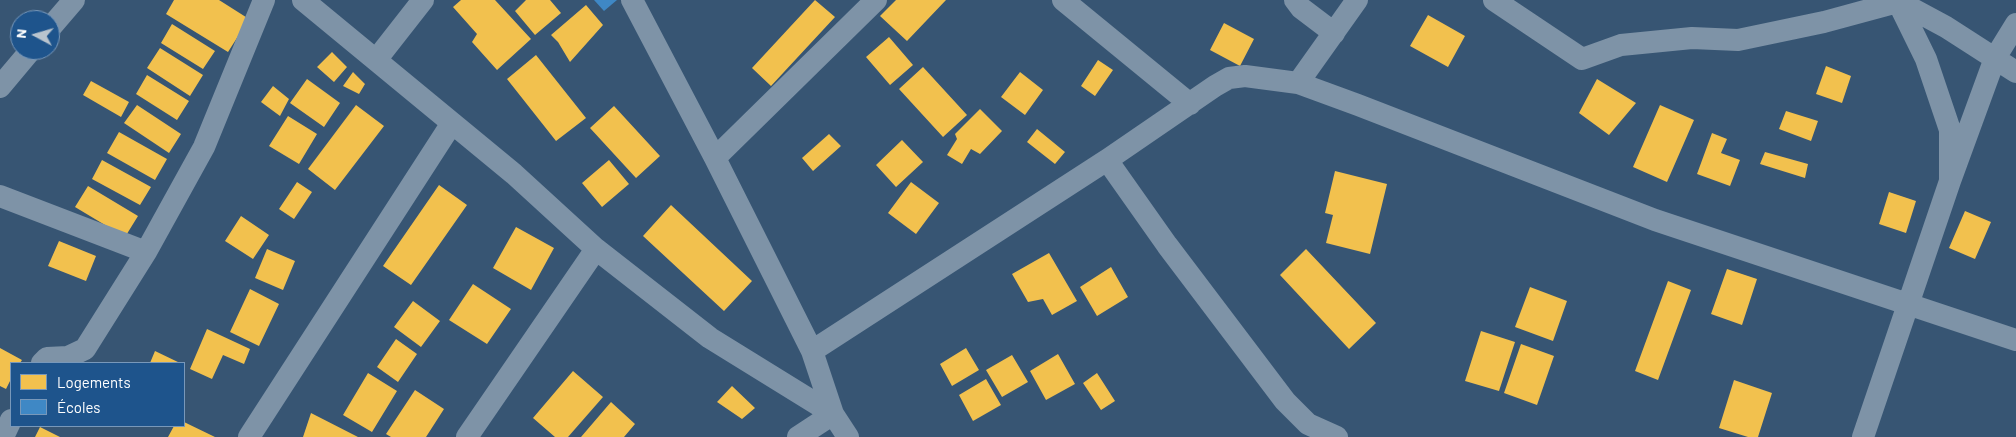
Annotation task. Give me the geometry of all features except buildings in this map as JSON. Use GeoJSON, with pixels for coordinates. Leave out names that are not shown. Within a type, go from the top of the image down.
{"type":"FeatureCollection","features":[{"type":"Feature","properties":{"kind":"street"},"geometry":{"type":"LineString","coordinates":[[60,16],[74,0]]}},
{"type":"Feature","properties":{"kind":"street"},"geometry":{"type":"LineString","coordinates":[[43,362],[47,358],[68,356],[85,349],[146,252],[204,147],[264,0]]}},
{"type":"Feature","properties":{"kind":"street"},"geometry":{"type":"LineString","coordinates":[[303,0],[514,174],[596,249],[710,338],[833,414]]}},
{"type":"Feature","properties":{"kind":"street"},"geometry":{"type":"LineString","coordinates":[[376,60],[424,0]]}},
{"type":"Feature","properties":{"kind":"street"},"geometry":{"type":"LineString","coordinates":[[632,0],[716,158],[812,351],[833,414],[848,437]]}},
{"type":"Feature","properties":{"kind":"street"},"geometry":{"type":"LineString","coordinates":[[716,158],[876,0]]}},
{"type":"Feature","properties":{"kind":"street"},"geometry":{"type":"LineString","coordinates":[[1063,0],[1190,104]]}},
{"type":"Feature","properties":{"kind":"street"},"geometry":{"type":"LineString","coordinates":[[1295,0],[1301,8],[1334,33]]}},
{"type":"Feature","properties":{"kind":"street"},"geometry":{"type":"LineString","coordinates":[[1298,83],[1357,0]]}},
{"type":"Feature","properties":{"kind":"street"},"geometry":{"type":"LineString","coordinates":[[1494,0],[1582,58],[1621,45],[1692,38],[1738,40],[1824,22],[1897,1],[1946,27],[2016,72]]}},
{"type":"Feature","properties":{"kind":"street"},"geometry":{"type":"LineString","coordinates":[[1897,1],[1926,59],[1950,130],[1950,181]]}},
{"type":"Feature","properties":{"kind":"street"},"geometry":{"type":"LineString","coordinates":[[1863,437],[1994,58],[2016,24]]}},
{"type":"Feature","properties":{"kind":"street"},"geometry":{"type":"LineString","coordinates":[[0,87],[23,60]]}},
{"type":"Feature","properties":{"kind":"street"},"geometry":{"type":"LineString","coordinates":[[812,351],[1107,160],[1229,78],[1245,76],[1257,76],[1298,83],[1655,220],[2016,340]]}},
{"type":"Feature","properties":{"kind":"street"},"geometry":{"type":"LineString","coordinates":[[249,437],[452,123]]}},
{"type":"Feature","properties":{"kind":"street"},"geometry":{"type":"LineString","coordinates":[[1107,160],[1167,245],[1285,401],[1308,424],[1337,437]]}},
{"type":"Feature","properties":{"kind":"street"},"geometry":{"type":"LineString","coordinates":[[0,196],[146,252]]}},
{"type":"Feature","properties":{"kind":"street"},"geometry":{"type":"LineString","coordinates":[[467,437],[596,249]]}},
{"type":"Feature","properties":{"kind":"street"},"geometry":{"type":"LineString","coordinates":[[798,437],[833,414]]}},
{"type":"Feature","properties":{"kind":"street"},"geometry":{"type":"LineString","coordinates":[[3,437],[10,422]]}}]}
